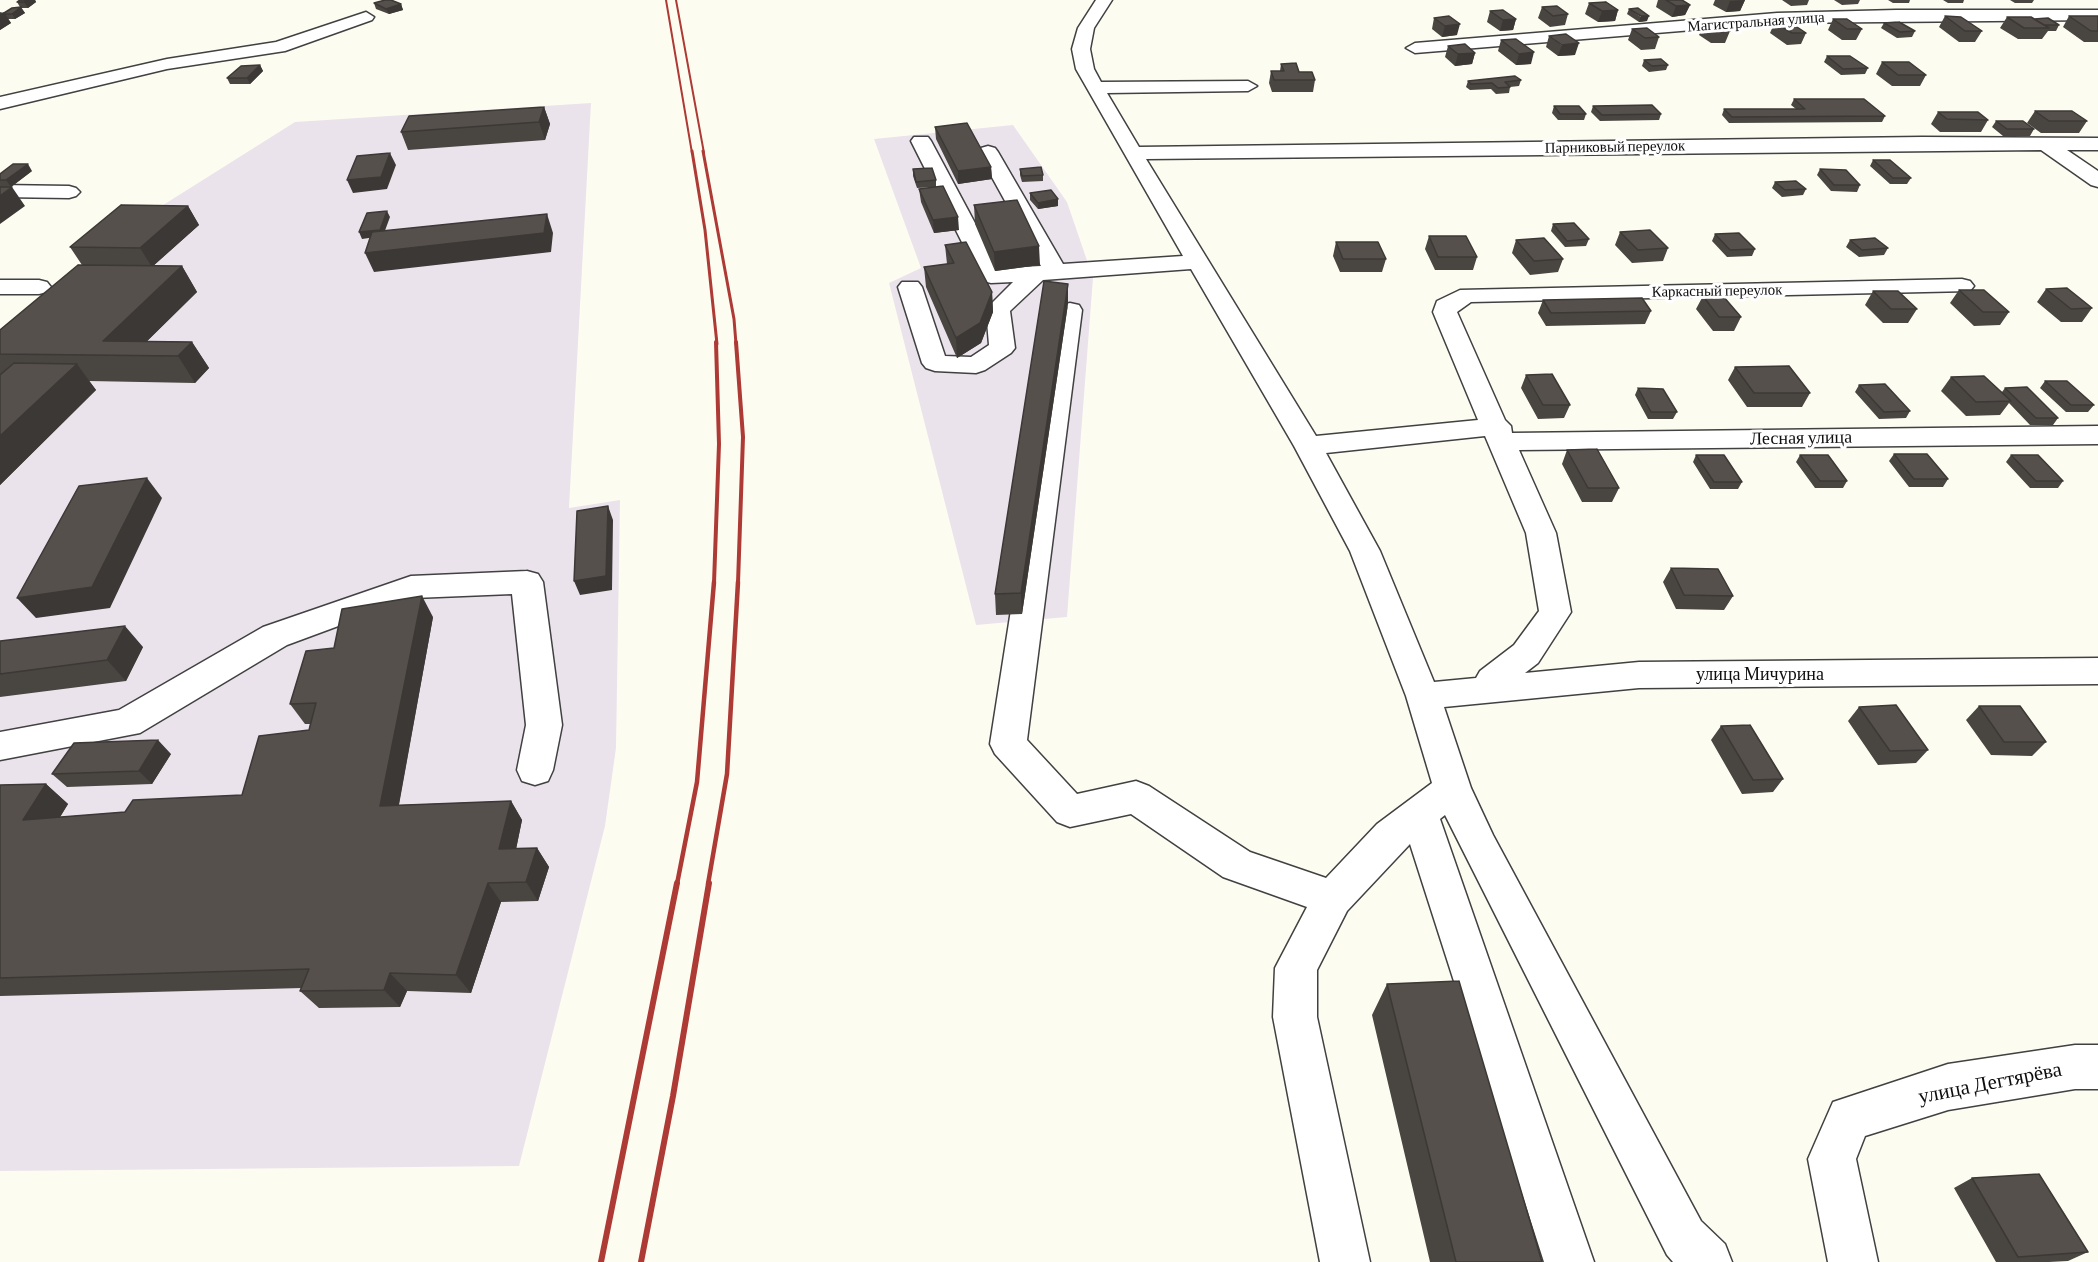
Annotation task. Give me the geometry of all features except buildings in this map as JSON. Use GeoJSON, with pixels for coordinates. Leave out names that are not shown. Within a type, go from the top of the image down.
{"type":"FeatureCollection","features":[{"type":"Feature","properties":{"kind":"street"},"geometry":{"type":"LineString","coordinates":[[1104,0],[1086,28],[1081,48],[1085,69],[1308,446],[1365,551],[1423,696],[1452,788],[1479,846],[1684,1238],[1707,1262]]}},
{"type":"Feature","properties":{"kind":"street","name":"Магистральная улица"},"geometry":{"type":"LineString","coordinates":[[1415,48],[1777,18],[1896,15],[2097,16]]}},
{"type":"Feature","properties":{"kind":"street"},"geometry":{"type":"LineString","coordinates":[[0,103],[167,64],[294,43],[366,17]]}},
{"type":"Feature","properties":{"kind":"street"},"geometry":{"type":"LineString","coordinates":[[1095,88],[1248,86]]}},
{"type":"Feature","properties":{"kind":"street"},"geometry":{"type":"LineString","coordinates":[[921,141],[991,276],[1198,262]]}},
{"type":"Feature","properties":{"kind":"street","name":"Парниковый переулок"},"geometry":{"type":"LineString","coordinates":[[1133,153],[1922,143],[2098,144]]}},
{"type":"Feature","properties":{"kind":"street"},"geometry":{"type":"LineString","coordinates":[[2046,144],[2098,181]]}},
{"type":"Feature","properties":{"kind":"street"},"geometry":{"type":"LineString","coordinates":[[988,152],[1046,272]]}},
{"type":"Feature","properties":{"kind":"street"},"geometry":{"type":"LineString","coordinates":[[0,191],[69,192]]}},
{"type":"Feature","properties":{"kind":"street"},"geometry":{"type":"LineString","coordinates":[[910,287],[936,363],[976,365],[1002,348],[998,309],[1046,272]]}},
{"type":"Feature","properties":{"kind":"street","name":"Каркасный переулок"},"geometry":{"type":"LineString","coordinates":[[1500,434],[1445,312],[1446,306],[1452,301],[1471,295],[1962,286]]}},
{"type":"Feature","properties":{"kind":"street"},"geometry":{"type":"LineString","coordinates":[[0,287],[39,287]]}},
{"type":"Feature","properties":{"kind":"street"},"geometry":{"type":"LineString","coordinates":[[1070,310],[1008,744],[1070,811],[1136,797],[1237,865],[1333,898]]}},
{"type":"Feature","properties":{"kind":"street"},"geometry":{"type":"LineString","coordinates":[[1486,690],[1492,680],[1526,654],[1555,612],[1541,533],[1500,434]]}},
{"type":"Feature","properties":{"kind":"street","name":"Лесная улица"},"geometry":{"type":"LineString","coordinates":[[1308,446],[1500,434],[2098,435]]}},
{"type":"Feature","properties":{"kind":"street"},"geometry":{"type":"LineString","coordinates":[[0,746],[127,723],[275,636],[411,587],[526,582],[544,725],[535,770]]}},
{"type":"Feature","properties":{"kind":"street","name":"улица Мичурина"},"geometry":{"type":"LineString","coordinates":[[1423,696],[1639,675],[2098,672]]}},
{"type":"Feature","properties":{"kind":"street"},"geometry":{"type":"LineString","coordinates":[[1345,1262],[1295,1017],[1296,968],[1333,898],[1391,837],[1452,788]]}},
{"type":"Feature","properties":{"kind":"street"},"geometry":{"type":"LineString","coordinates":[[1419,814],[1569,1262]]}},
{"type":"Feature","properties":{"kind":"street","name":"улица Дегтярёва"},"geometry":{"type":"LineString","coordinates":[[1853,1262],[1832,1159],[1849,1118],[1948,1087],[2075,1067],[2098,1067]]}},
{"type":"Feature","properties":{"kind":"shaded area"},"geometry":{"type":"Polygon","coordinates":[[[591,103],[569,508],[620,500],[616,748],[605,826],[519,1166],[0,1171],[0,337],[133,224],[295,122],[591,103]]]}},
{"type":"Feature","properties":{"kind":"shaded area"},"geometry":{"type":"Polygon","coordinates":[[[1013,125],[1067,202],[1093,278],[1067,617],[976,625],[889,283],[921,268],[874,139],[1013,125]]]}},
{"type":"Feature","properties":{"kind":"railway"},"geometry":{"type":"LineString","coordinates":[[666,0],[692,153]]}},
{"type":"Feature","properties":{"kind":"railway"},"geometry":{"type":"LineString","coordinates":[[676,0],[704,153]]}},
{"type":"Feature","properties":{"kind":"railway"},"geometry":{"type":"LineString","coordinates":[[692,151],[705,230],[717,344]]}},
{"type":"Feature","properties":{"kind":"railway"},"geometry":{"type":"LineString","coordinates":[[703,151],[734,319],[736,344]]}},
{"type":"Feature","properties":{"kind":"railway"},"geometry":{"type":"LineString","coordinates":[[714,583],[719,444],[716,342]]}},
{"type":"Feature","properties":{"kind":"railway"},"geometry":{"type":"LineString","coordinates":[[736,342],[743,437],[738,583]]}},
{"type":"Feature","properties":{"kind":"railway"},"geometry":{"type":"LineString","coordinates":[[677,884],[697,782],[714,582]]}},
{"type":"Feature","properties":{"kind":"railway"},"geometry":{"type":"LineString","coordinates":[[708,884],[727,774],[738,582]]}},
{"type":"Feature","properties":{"kind":"railway"},"geometry":{"type":"LineString","coordinates":[[601,1262],[677,883]]}},
{"type":"Feature","properties":{"kind":"railway"},"geometry":{"type":"LineString","coordinates":[[641,1262],[673,1096],[709,883]]}}]}
